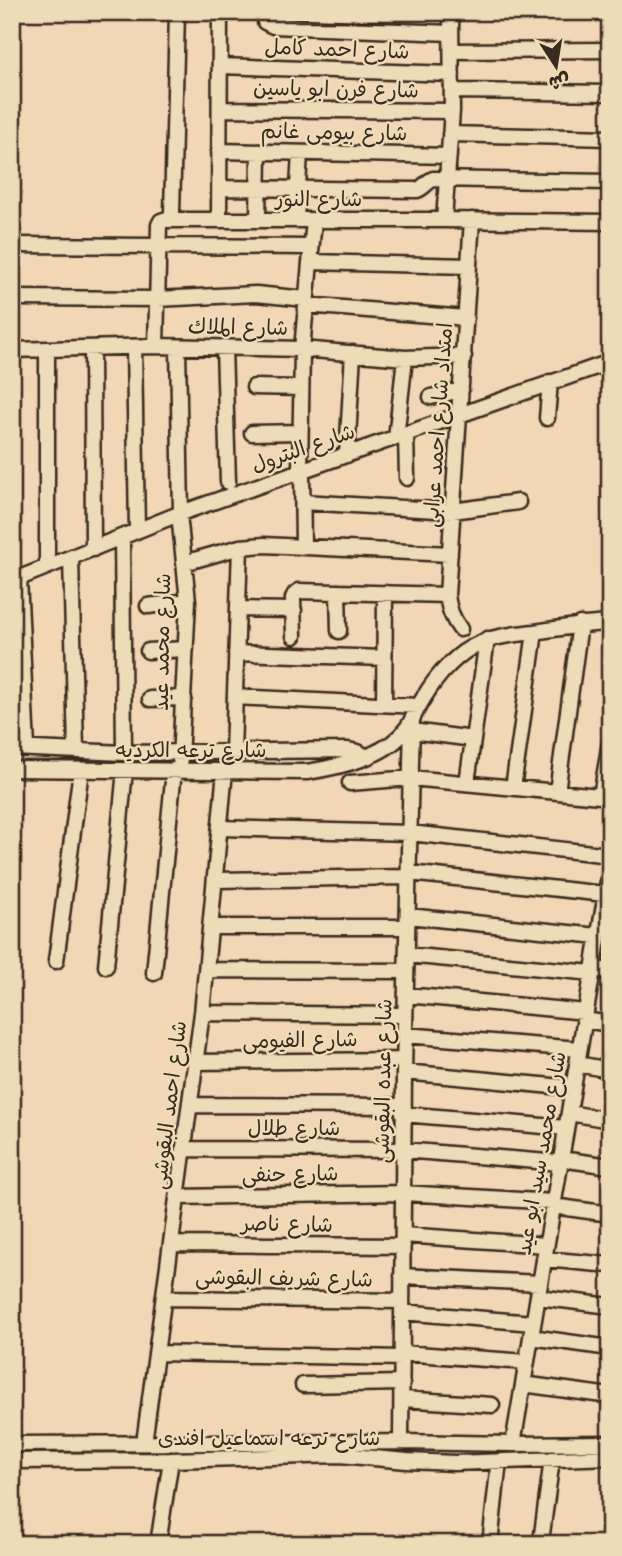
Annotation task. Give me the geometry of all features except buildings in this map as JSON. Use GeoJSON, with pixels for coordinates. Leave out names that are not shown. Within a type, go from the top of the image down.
{"type":"FeatureCollection","features":[{"type":"Feature","properties":{"kind":"street"},"geometry":{"type":"LineString","coordinates":[[156,346],[159,225],[161,221],[171,217],[172,213],[177,12]]}},
{"type":"Feature","properties":{"kind":"street"},"geometry":{"type":"LineString","coordinates":[[219,220],[220,12]]}},
{"type":"Feature","properties":{"kind":"street"},"geometry":{"type":"LineString","coordinates":[[444,220],[452,111],[451,12]]}},
{"type":"Feature","properties":{"kind":"street"},"geometry":{"type":"LineString","coordinates":[[265,17],[273,26],[452,33]]}},
{"type":"Feature","properties":{"kind":"street"},"geometry":{"type":"LineString","coordinates":[[452,51],[610,50]]}},
{"type":"Feature","properties":{"kind":"street","name":"شارع احمد كامل"},"geometry":{"type":"LineString","coordinates":[[220,66],[452,74]]}},
{"type":"Feature","properties":{"kind":"street"},"geometry":{"type":"LineString","coordinates":[[452,91],[610,93]]}},
{"type":"Feature","properties":{"kind":"street","name":"شارع فرن ابو ياسين"},"geometry":{"type":"LineString","coordinates":[[219,109],[452,111]]}},
{"type":"Feature","properties":{"kind":"street"},"geometry":{"type":"LineString","coordinates":[[450,134],[610,138]]}},
{"type":"Feature","properties":{"kind":"street","name":"شارع بيومى غانم"},"geometry":{"type":"LineString","coordinates":[[219,151],[449,156]]}},
{"type":"Feature","properties":{"kind":"street"},"geometry":{"type":"LineString","coordinates":[[258,220],[259,152]]}},
{"type":"Feature","properties":{"kind":"street"},"geometry":{"type":"LineString","coordinates":[[296,220],[300,153]]}},
{"type":"Feature","properties":{"kind":"street"},"geometry":{"type":"LineString","coordinates":[[219,188],[417,190],[433,179],[610,182]]}},
{"type":"Feature","properties":{"kind":"street","name":"شارع النور"},"geometry":{"type":"LineString","coordinates":[[166,220],[610,222]]}},
{"type":"Feature","properties":{"kind":"street"},"geometry":{"type":"LineString","coordinates":[[303,546],[300,432],[302,349],[314,220]]}},
{"type":"Feature","properties":{"kind":"street","name":"امتداد شارع احمد عرابى"},"geometry":{"type":"LineString","coordinates":[[460,629],[448,607],[447,595],[472,220]]}},
{"type":"Feature","properties":{"kind":"street"},"geometry":{"type":"LineString","coordinates":[[12,245],[311,247]]}},
{"type":"Feature","properties":{"kind":"street"},"geometry":{"type":"LineString","coordinates":[[310,262],[469,266]]}},
{"type":"Feature","properties":{"kind":"street"},"geometry":{"type":"LineString","coordinates":[[12,298],[157,299],[256,294],[306,302],[466,318]]}},
{"type":"Feature","properties":{"kind":"street","name":"شارع الملاك"},"geometry":{"type":"LineString","coordinates":[[12,350],[156,346],[302,349],[405,358],[464,356]]}},
{"type":"Feature","properties":{"kind":"street"},"geometry":{"type":"LineString","coordinates":[[134,347],[136,531]]}},
{"type":"Feature","properties":{"kind":"street","name":"شارع محمد عيد"},"geometry":{"type":"LineString","coordinates":[[154,973],[181,752],[188,601],[180,513],[178,347]]}},
{"type":"Feature","properties":{"kind":"street"},"geometry":{"type":"LineString","coordinates":[[92,348],[93,549]]}},
{"type":"Feature","properties":{"kind":"street"},"geometry":{"type":"LineString","coordinates":[[224,348],[228,482]]}},
{"type":"Feature","properties":{"kind":"street"},"geometry":{"type":"LineString","coordinates":[[47,349],[47,567]]}},
{"type":"Feature","properties":{"kind":"street"},"geometry":{"type":"LineString","coordinates":[[347,455],[353,353]]}},
{"type":"Feature","properties":{"kind":"street"},"geometry":{"type":"LineString","coordinates":[[405,358],[401,436],[407,478]]}},
{"type":"Feature","properties":{"kind":"street","name":"شارع البترول"},"geometry":{"type":"LineString","coordinates":[[16,580],[180,513],[610,362]]}},
{"type":"Feature","properties":{"kind":"street"},"geometry":{"type":"LineString","coordinates":[[583,371],[610,375]]}},
{"type":"Feature","properties":{"kind":"street"},"geometry":{"type":"LineString","coordinates":[[547,418],[550,382]]}},
{"type":"Feature","properties":{"kind":"street"},"geometry":{"type":"LineString","coordinates":[[254,387],[301,388]]}},
{"type":"Feature","properties":{"kind":"street"},"geometry":{"type":"LineString","coordinates":[[431,397],[461,390]]}},
{"type":"Feature","properties":{"kind":"street"},"geometry":{"type":"LineString","coordinates":[[252,433],[300,432]]}},
{"type":"Feature","properties":{"kind":"street"},"geometry":{"type":"LineString","coordinates":[[303,502],[453,511],[518,502]]}},
{"type":"Feature","properties":{"kind":"street"},"geometry":{"type":"LineString","coordinates":[[122,537],[124,753]]}},
{"type":"Feature","properties":{"kind":"street"},"geometry":{"type":"LineString","coordinates":[[184,563],[240,547],[264,545],[450,554]]}},
{"type":"Feature","properties":{"kind":"street"},"geometry":{"type":"LineString","coordinates":[[233,752],[240,547]]}},
{"type":"Feature","properties":{"kind":"street"},"geometry":{"type":"LineString","coordinates":[[71,558],[76,750]]}},
{"type":"Feature","properties":{"kind":"street"},"geometry":{"type":"LineString","coordinates":[[16,580],[20,748]]}},
{"type":"Feature","properties":{"kind":"street"},"geometry":{"type":"LineString","coordinates":[[294,636],[293,598],[297,592],[447,595]]}},
{"type":"Feature","properties":{"kind":"street"},"geometry":{"type":"LineString","coordinates":[[338,592],[339,631]]}},
{"type":"Feature","properties":{"kind":"street"},"geometry":{"type":"LineString","coordinates":[[384,705],[385,593]]}},
{"type":"Feature","properties":{"kind":"street"},"geometry":{"type":"LineString","coordinates":[[148,606],[188,601]]}},
{"type":"Feature","properties":{"kind":"street"},"geometry":{"type":"LineString","coordinates":[[238,609],[294,610]]}},
{"type":"Feature","properties":{"kind":"street","name":"شارع ترعه الكرديه"},"geometry":{"type":"LineString","coordinates":[[12,769],[307,772],[334,768],[389,746],[412,726],[418,706],[446,667],[465,651],[486,639],[580,624],[610,623]]}},
{"type":"Feature","properties":{"kind":"street"},"geometry":{"type":"LineString","coordinates":[[557,792],[580,624]]}},
{"type":"Feature","properties":{"kind":"street"},"geometry":{"type":"LineString","coordinates":[[513,788],[535,632]]}},
{"type":"Feature","properties":{"kind":"street"},"geometry":{"type":"LineString","coordinates":[[467,783],[486,639]]}},
{"type":"Feature","properties":{"kind":"street"},"geometry":{"type":"LineString","coordinates":[[148,651],[186,649]]}},
{"type":"Feature","properties":{"kind":"street"},"geometry":{"type":"LineString","coordinates":[[236,653],[384,658]]}},
{"type":"Feature","properties":{"kind":"street"},"geometry":{"type":"LineString","coordinates":[[235,696],[418,706]]}},
{"type":"Feature","properties":{"kind":"street"},"geometry":{"type":"LineString","coordinates":[[150,699],[184,698]]}},
{"type":"Feature","properties":{"kind":"street"},"geometry":{"type":"LineString","coordinates":[[412,726],[473,739]]}},
{"type":"Feature","properties":{"kind":"street","name":"شارع عبده البقوشى"},"geometry":{"type":"LineString","coordinates":[[401,1442],[404,1066],[412,726]]}},
{"type":"Feature","properties":{"kind":"street"},"geometry":{"type":"LineString","coordinates":[[350,783],[411,778],[605,796],[610,742]]}},
{"type":"Feature","properties":{"kind":"street","name":"شارع ترعه الكرديه"},"geometry":{"type":"LineString","coordinates":[[20,748],[124,753],[348,750],[367,757]]}},
{"type":"Feature","properties":{"kind":"street"},"geometry":{"type":"LineString","coordinates":[[56,961],[81,770]]}},
{"type":"Feature","properties":{"kind":"street"},"geometry":{"type":"LineString","coordinates":[[106,967],[125,770]]}},
{"type":"Feature","properties":{"kind":"street","name":"شارع احمد البقوشى"},"geometry":{"type":"LineString","coordinates":[[144,1443],[202,1013],[225,771]]}},
{"type":"Feature","properties":{"kind":"street"},"geometry":{"type":"LineString","coordinates":[[220,828],[410,833],[610,855]]}},
{"type":"Feature","properties":{"kind":"street","name":"شارع محمد سيد ابو عيد"},"geometry":{"type":"LineString","coordinates":[[513,1444],[598,936],[606,915],[610,869]]}},
{"type":"Feature","properties":{"kind":"street"},"geometry":{"type":"LineString","coordinates":[[215,880],[409,875],[606,894]]}},
{"type":"Feature","properties":{"kind":"street"},"geometry":{"type":"LineString","coordinates":[[210,927],[407,921],[598,936]]}},
{"type":"Feature","properties":{"kind":"street"},"geometry":{"type":"LineString","coordinates":[[407,955],[610,971]]}},
{"type":"Feature","properties":{"kind":"street"},"geometry":{"type":"LineString","coordinates":[[206,970],[406,971]]}},
{"type":"Feature","properties":{"kind":"street"},"geometry":{"type":"LineString","coordinates":[[406,995],[585,1016],[610,1024]]}},
{"type":"Feature","properties":{"kind":"street"},"geometry":{"type":"LineString","coordinates":[[202,1013],[405,1015]]}},
{"type":"Feature","properties":{"kind":"street"},"geometry":{"type":"LineString","coordinates":[[405,1035],[578,1057],[610,1070]]}},
{"type":"Feature","properties":{"kind":"street","name":"شارع الفيومى"},"geometry":{"type":"LineString","coordinates":[[195,1062],[404,1066],[573,1088]]}},
{"type":"Feature","properties":{"kind":"street"},"geometry":{"type":"LineString","coordinates":[[190,1105],[404,1110],[566,1128]]}},
{"type":"Feature","properties":{"kind":"street"},"geometry":{"type":"LineString","coordinates":[[569,1113],[610,1121]]}},
{"type":"Feature","properties":{"kind":"street","name":"شارع طلال"},"geometry":{"type":"LineString","coordinates":[[184,1149],[403,1150],[560,1161]]}},
{"type":"Feature","properties":{"kind":"street"},"geometry":{"type":"LineString","coordinates":[[560,1161],[610,1166]]}},
{"type":"Feature","properties":{"kind":"street","name":"شارع حنفى"},"geometry":{"type":"LineString","coordinates":[[178,1197],[403,1193],[553,1204],[610,1214]]}},
{"type":"Feature","properties":{"kind":"street","name":"شارع ناصر"},"geometry":{"type":"LineString","coordinates":[[172,1244],[403,1241],[545,1252],[610,1265]]}},
{"type":"Feature","properties":{"kind":"street"},"geometry":{"type":"LineString","coordinates":[[402,1276],[539,1290],[610,1306]]}},
{"type":"Feature","properties":{"kind":"street","name":"شارع شريف البقوشى"},"geometry":{"type":"LineString","coordinates":[[164,1298],[402,1306],[532,1330],[610,1348]]}},
{"type":"Feature","properties":{"kind":"street"},"geometry":{"type":"LineString","coordinates":[[157,1353],[402,1355],[527,1362]]}},
{"type":"Feature","properties":{"kind":"street"},"geometry":{"type":"LineString","coordinates":[[303,1385],[402,1382]]}},
{"type":"Feature","properties":{"kind":"street"},"geometry":{"type":"LineString","coordinates":[[523,1384],[610,1396]]}},
{"type":"Feature","properties":{"kind":"street"},"geometry":{"type":"LineString","coordinates":[[401,1399],[492,1405]]}},
{"type":"Feature","properties":{"kind":"street","name":"شارع ترعه اسماعيل افندى"},"geometry":{"type":"LineString","coordinates":[[12,1444],[610,1443]]}},
{"type":"Feature","properties":{"kind":"street"},"geometry":{"type":"LineString","coordinates":[[76,1459],[77,1444]]}},
{"type":"Feature","properties":{"kind":"street","name":"شارع ترعه اسماعيل افندى"},"geometry":{"type":"LineString","coordinates":[[12,1461],[340,1455],[443,1462],[610,1457]]}},
{"type":"Feature","properties":{"kind":"street"},"geometry":{"type":"LineString","coordinates":[[542,1534],[552,1459]]}},
{"type":"Feature","properties":{"kind":"street"},"geometry":{"type":"LineString","coordinates":[[158,1544],[170,1460]]}},
{"type":"Feature","properties":{"kind":"street"},"geometry":{"type":"LineString","coordinates":[[490,1544],[499,1461]]}}]}
